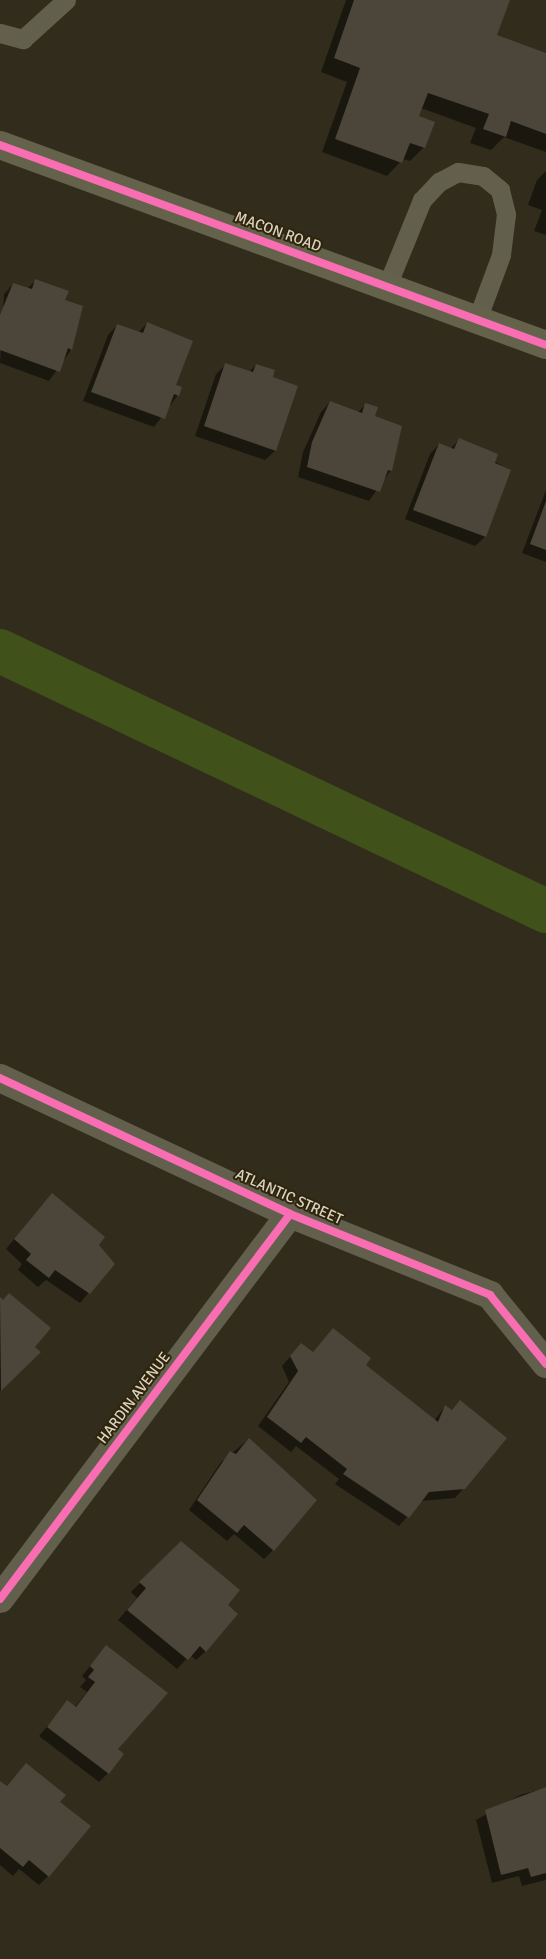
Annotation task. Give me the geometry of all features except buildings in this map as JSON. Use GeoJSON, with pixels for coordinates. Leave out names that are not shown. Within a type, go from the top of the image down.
{"type":"FeatureCollection","features":[{"type":"Feature","properties":{"kind":"main road","name":"MACON ROAD"},"geometry":{"type":"LineString","coordinates":[[0,145],[387,286],[478,317],[546,345]]}},
{"type":"Feature","properties":{"kind":"street","name":"ATLANTIC STREET"},"geometry":{"type":"LineString","coordinates":[[0,1078],[290,1214],[490,1295],[546,1364]]}},
{"type":"Feature","properties":{"kind":"street","name":"HARDIN AVENUE"},"geometry":{"type":"LineString","coordinates":[[0,1599],[290,1214]]}},
{"type":"Feature","properties":{"kind":"lane"},"geometry":{"type":"LineString","coordinates":[[0,32],[23,39],[66,0]]}},
{"type":"Feature","properties":{"kind":"lane"},"geometry":{"type":"LineString","coordinates":[[387,286],[422,200],[439,182],[458,172],[483,176],[500,190],[506,214],[501,255],[478,317]]}},
{"type":"Feature","properties":{"kind":"waterway"},"geometry":{"type":"LineString","coordinates":[[0,651],[546,911]]}},
{"type":"Feature","properties":{"kind":"cycle path"},"geometry":{"type":"LineString","coordinates":[[0,145],[546,345]]}},
{"type":"Feature","properties":{"kind":"cycle path"},"geometry":{"type":"LineString","coordinates":[[0,1078],[290,1214],[490,1295],[546,1364]]}},
{"type":"Feature","properties":{"kind":"cycle path"},"geometry":{"type":"LineString","coordinates":[[0,1599],[290,1214]]}}]}
